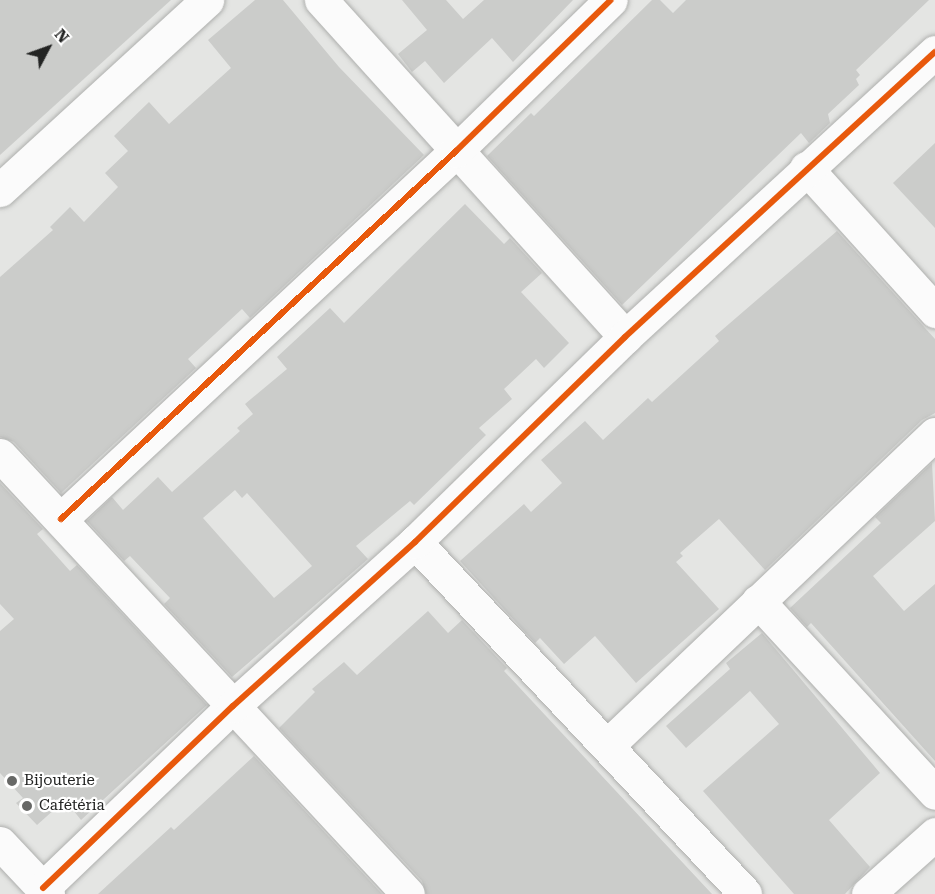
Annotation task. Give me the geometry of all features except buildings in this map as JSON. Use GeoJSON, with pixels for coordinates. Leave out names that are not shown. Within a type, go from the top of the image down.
{"type":"FeatureCollection","features":[{"type":"Feature","properties":{"kind":"street"},"geometry":{"type":"LineString","coordinates":[[0,190],[207,0]]}},
{"type":"Feature","properties":{"kind":"street"},"geometry":{"type":"LineString","coordinates":[[321,0],[625,337]]}},
{"type":"Feature","properties":{"kind":"street"},"geometry":{"type":"LineString","coordinates":[[61,519],[456,151],[611,0]]}},
{"type":"Feature","properties":{"kind":"street"},"geometry":{"type":"LineString","coordinates":[[0,843],[46,891],[233,706],[415,542],[625,337],[806,168],[935,52]]}},
{"type":"Feature","properties":{"kind":"street"},"geometry":{"type":"LineString","coordinates":[[806,168],[935,311]]}},
{"type":"Feature","properties":{"kind":"street"},"geometry":{"type":"LineString","coordinates":[[608,745],[935,434]]}},
{"type":"Feature","properties":{"kind":"street"},"geometry":{"type":"LineString","coordinates":[[0,455],[408,894]]}},
{"type":"Feature","properties":{"kind":"street"},"geometry":{"type":"LineString","coordinates":[[415,542],[608,745],[745,894]]}},
{"type":"Feature","properties":{"kind":"street"},"geometry":{"type":"LineString","coordinates":[[758,601],[931,782]]}},
{"type":"Feature","properties":{"kind":"street"},"geometry":{"type":"LineString","coordinates":[[868,894],[935,834]]}},
{"type":"Feature","properties":{"kind":"cycle path"},"geometry":{"type":"LineString","coordinates":[[61,519],[456,151],[611,0]]}},
{"type":"Feature","properties":{"kind":"cycle path"},"geometry":{"type":"LineString","coordinates":[[43,888],[233,706],[415,542],[625,337],[935,52]]}},
{"type":"Feature","properties":{"kind":"place","name":"Bijouterie"},"geometry":{"type":"Point","coordinates":[12,781]}},
{"type":"Feature","properties":{"kind":"place","name":"Cafétéria"},"geometry":{"type":"Point","coordinates":[27,806]}}]}
